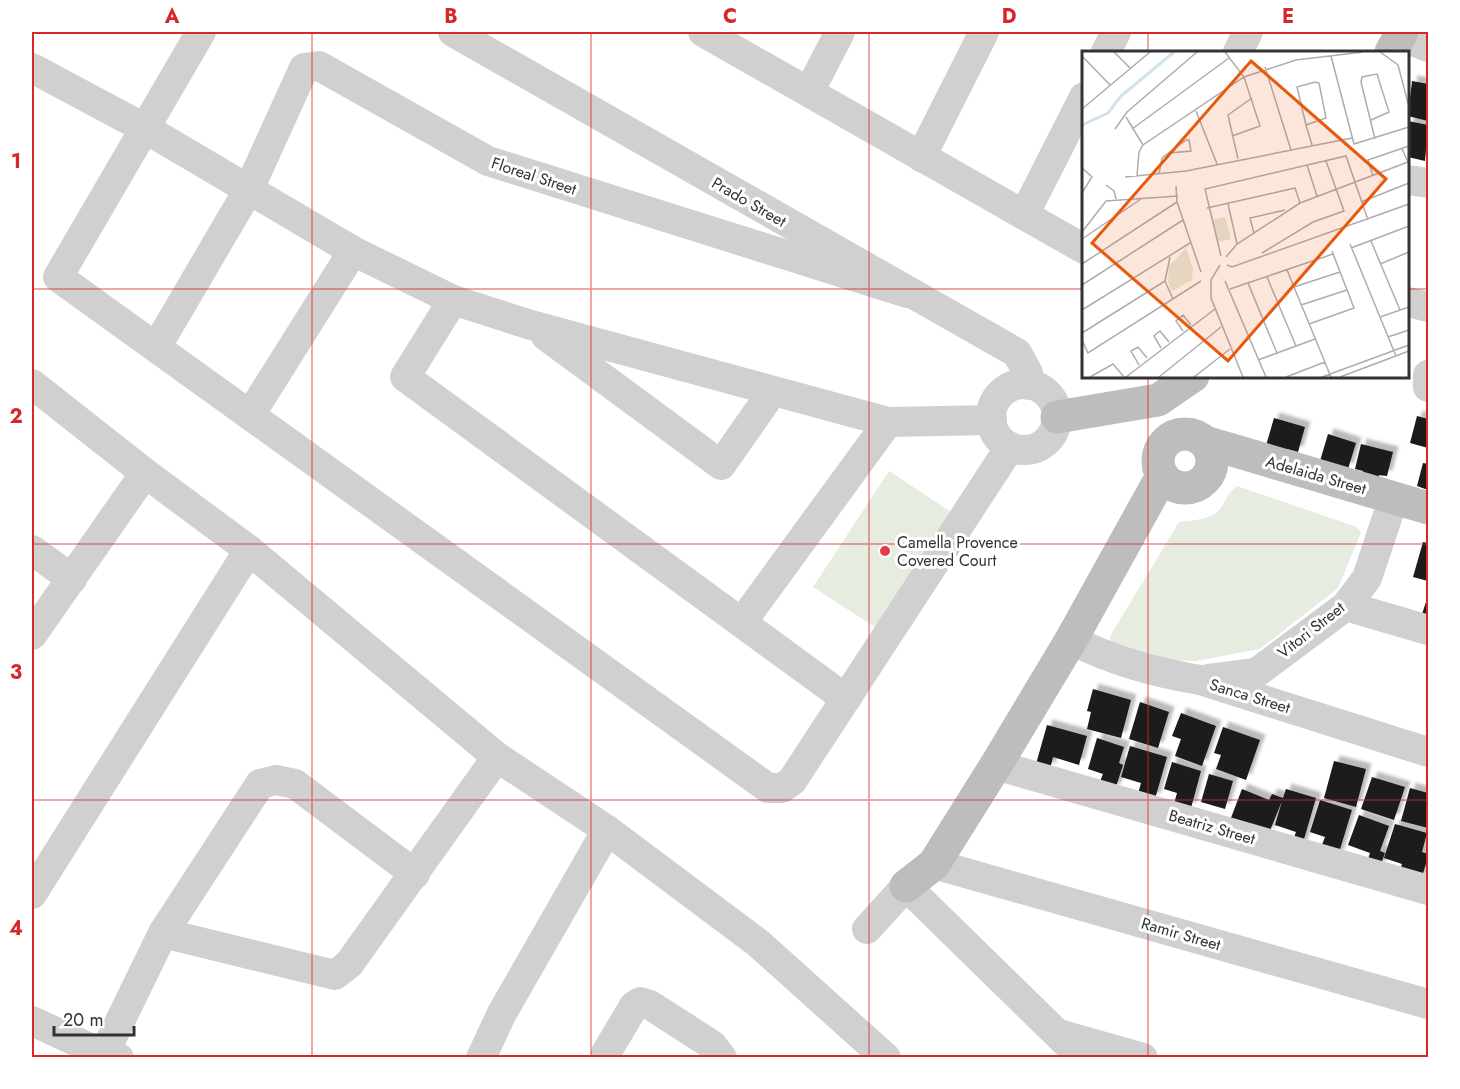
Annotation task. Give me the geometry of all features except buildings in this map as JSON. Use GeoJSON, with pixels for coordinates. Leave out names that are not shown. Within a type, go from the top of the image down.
{"type":"FeatureCollection","features":[{"type":"Feature","properties":{"kind":"street"},"geometry":{"type":"LineString","coordinates":[[201,32],[58,277],[157,346],[768,788],[782,788],[792,781],[1010,447]]}},
{"type":"Feature","properties":{"kind":"street","name":"Prado Street"},"geometry":{"type":"LineString","coordinates":[[453,32],[907,293],[1017,353],[1028,373],[1028,385]]}},
{"type":"Feature","properties":{"kind":"street"},"geometry":{"type":"LineString","coordinates":[[703,32],[1082,248]]}},
{"type":"Feature","properties":{"kind":"street"},"geometry":{"type":"LineString","coordinates":[[809,92],[840,32]]}},
{"type":"Feature","properties":{"kind":"street"},"geometry":{"type":"LineString","coordinates":[[921,157],[984,32]]}},
{"type":"Feature","properties":{"kind":"street"},"geometry":{"type":"LineString","coordinates":[[1106,51],[1116,32]]}},
{"type":"Feature","properties":{"kind":"street"},"geometry":{"type":"LineString","coordinates":[[1238,51],[1248,32]]}},
{"type":"Feature","properties":{"kind":"street","name":"Floreal Street"},"geometry":{"type":"LineString","coordinates":[[249,189],[304,68],[312,65],[319,66],[488,161],[907,293]]}},
{"type":"Feature","properties":{"kind":"street"},"geometry":{"type":"LineString","coordinates":[[34,76],[146,129],[353,251],[453,300],[531,325],[888,422],[992,420]]}},
{"type":"Feature","properties":{"kind":"street"},"geometry":{"type":"LineString","coordinates":[[1024,215],[1082,99]]}},
{"type":"Feature","properties":{"kind":"street"},"geometry":{"type":"LineString","coordinates":[[1409,180],[1428,183]]}},
{"type":"Feature","properties":{"kind":"street"},"geometry":{"type":"LineString","coordinates":[[157,346],[249,189]]}},
{"type":"Feature","properties":{"kind":"street"},"geometry":{"type":"LineString","coordinates":[[250,415],[353,251]]}},
{"type":"Feature","properties":{"kind":"street"},"geometry":{"type":"LineString","coordinates":[[453,300],[405,377],[846,699]]}},
{"type":"Feature","properties":{"kind":"street"},"geometry":{"type":"LineString","coordinates":[[1409,302],[1428,307]]}},
{"type":"Feature","properties":{"kind":"street"},"geometry":{"type":"LineString","coordinates":[[531,325],[721,465],[772,392]]}},
{"type":"Feature","properties":{"kind":"street"},"geometry":{"type":"LineString","coordinates":[[1428,375],[1428,387]]}},
{"type":"Feature","properties":{"kind":"street"},"geometry":{"type":"LineString","coordinates":[[1057,417],[1158,400],[1190,378]]}},
{"type":"Feature","properties":{"kind":"street"},"geometry":{"type":"LineString","coordinates":[[32,384],[145,473],[249,550],[497,757],[607,830],[758,943],[882,1056]]}},
{"type":"Feature","properties":{"kind":"street"},"geometry":{"type":"LineString","coordinates":[[1017,385],[1039,388],[1048,395],[1055,405],[1057,417],[1056,429],[1041,446],[1031,450],[1010,447],[995,431],[992,420],[998,398],[1006,390],[1017,385]]}},
{"type":"Feature","properties":{"kind":"street"},"geometry":{"type":"LineString","coordinates":[[1158,400],[1190,439],[1213,458],[1209,476],[1203,483],[1186,489],[1168,483],[1162,476],[1158,463],[1161,449],[1190,439]]}},
{"type":"Feature","properties":{"kind":"street"},"geometry":{"type":"LineString","coordinates":[[742,622],[888,422]]}},
{"type":"Feature","properties":{"kind":"street","name":"Adelaida Street"},"geometry":{"type":"LineString","coordinates":[[1190,439],[1428,507]]}},
{"type":"Feature","properties":{"kind":"street"},"geometry":{"type":"LineString","coordinates":[[32,635],[145,473]]}},
{"type":"Feature","properties":{"kind":"street"},"geometry":{"type":"LineString","coordinates":[[867,929],[906,886],[934,864],[1071,640],[1162,476]]}},
{"type":"Feature","properties":{"kind":"street","name":"Vitori Street"},"geometry":{"type":"LineString","coordinates":[[1200,680],[1256,673],[1346,606],[1367,578],[1394,497]]}},
{"type":"Feature","properties":{"kind":"street"},"geometry":{"type":"LineString","coordinates":[[32,550],[72,579]]}},
{"type":"Feature","properties":{"kind":"street"},"geometry":{"type":"LineString","coordinates":[[32,894],[249,550]]}},
{"type":"Feature","properties":{"kind":"street"},"geometry":{"type":"LineString","coordinates":[[1346,606],[1428,630]]}},
{"type":"Feature","properties":{"kind":"street","name":"Sanca Street"},"geometry":{"type":"LineString","coordinates":[[1071,640],[1109,658],[1162,674],[1200,680],[1428,752]]}},
{"type":"Feature","properties":{"kind":"street"},"geometry":{"type":"LineString","coordinates":[[163,933],[335,975],[349,964],[497,757]]}},
{"type":"Feature","properties":{"kind":"street","name":"Beatriz Street"},"geometry":{"type":"LineString","coordinates":[[996,765],[1428,890]]}},
{"type":"Feature","properties":{"kind":"street"},"geometry":{"type":"LineString","coordinates":[[32,1021],[108,1056],[163,933],[260,784],[276,780],[295,784],[415,874]]}},
{"type":"Feature","properties":{"kind":"street"},"geometry":{"type":"LineString","coordinates":[[481,1058],[502,1013],[607,830]]}},
{"type":"Feature","properties":{"kind":"street","name":"Ramir Street"},"geometry":{"type":"LineString","coordinates":[[934,864],[1428,1004]]}},
{"type":"Feature","properties":{"kind":"street"},"geometry":{"type":"LineString","coordinates":[[906,886],[1062,1035],[1082,1058]]}},
{"type":"Feature","properties":{"kind":"street"},"geometry":{"type":"LineString","coordinates":[[608,1058],[606,1053],[634,1005],[640,1002],[650,1005],[703,1040],[722,1058]]}},
{"type":"Feature","properties":{"kind":"street"},"geometry":{"type":"LineString","coordinates":[[1062,1035],[1143,1058]]}},
{"type":"Feature","properties":{"kind":"shaded area","name":"Camella Provence Covered Court"},"geometry":{"type":"Polygon","coordinates":[[[889,471],[957,516],[881,631],[813,587],[889,471]]]}},
{"type":"Feature","properties":{"kind":"shaded area"},"geometry":{"type":"Polygon","coordinates":[[[1237,486],[1357,527],[1361,533],[1338,588],[1260,649],[1196,661],[1169,660],[1114,644],[1109,638],[1179,522],[1201,519],[1216,513],[1237,486]]]}},
{"type":"Feature","properties":{"kind":"place","name":"Camella Provence Covered Court"},"geometry":{"type":"Point","coordinates":[885,551]}}]}
